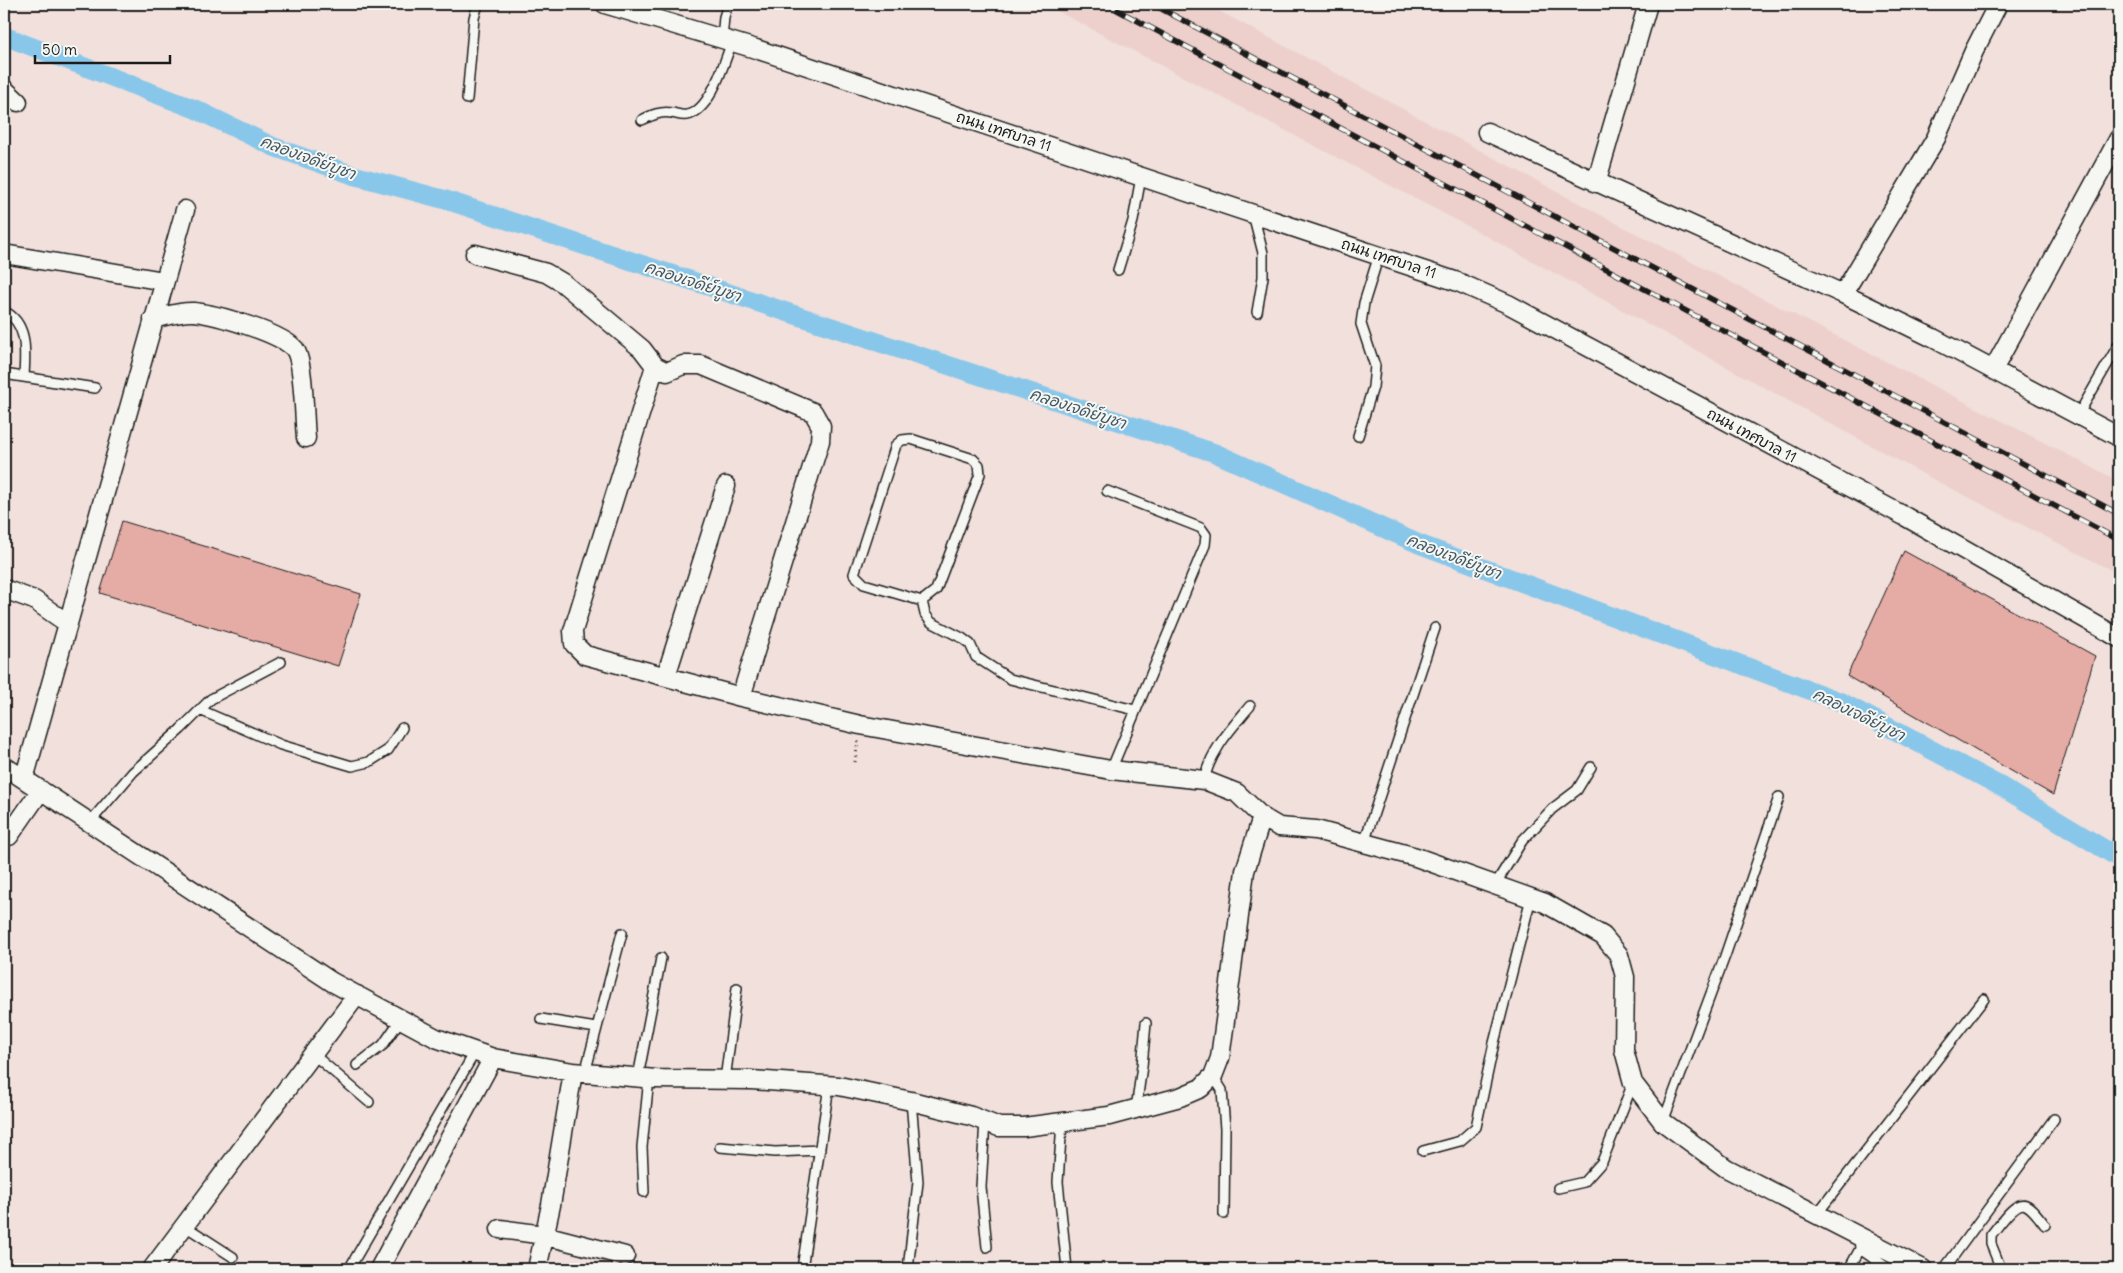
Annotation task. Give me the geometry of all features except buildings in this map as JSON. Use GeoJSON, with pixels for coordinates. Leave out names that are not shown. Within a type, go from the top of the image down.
{"type":"FeatureCollection","features":[{"type":"Feature","properties":{"kind":"street","name":"ถนน เทศบาล 11"},"geometry":{"type":"LineString","coordinates":[[604,4],[727,40],[1458,282],[1508,304],[1906,517],[2119,638]]}},
{"type":"Feature","properties":{"kind":"street"},"geometry":{"type":"LineString","coordinates":[[1596,183],[1648,4]]}},
{"type":"Feature","properties":{"kind":"street"},"geometry":{"type":"LineString","coordinates":[[1843,294],[1936,138],[1974,51],[1998,4]]}},
{"type":"Feature","properties":{"kind":"street"},"geometry":{"type":"LineString","coordinates":[[4,89],[18,102]]}},
{"type":"Feature","properties":{"kind":"street"},"geometry":{"type":"LineString","coordinates":[[1487,132],[1843,294],[1933,338],[2119,437]]}},
{"type":"Feature","properties":{"kind":"street"},"geometry":{"type":"LineString","coordinates":[[1993,370],[2119,138]]}},
{"type":"Feature","properties":{"kind":"street"},"geometry":{"type":"LineString","coordinates":[[24,779],[185,210]]}},
{"type":"Feature","properties":{"kind":"street"},"geometry":{"type":"LineString","coordinates":[[4,254],[164,281]]}},
{"type":"Feature","properties":{"kind":"street"},"geometry":{"type":"LineString","coordinates":[[475,254],[546,273],[564,283],[642,349],[655,366],[667,372],[683,365],[701,365],[813,412],[821,426],[820,441],[741,697]]}},
{"type":"Feature","properties":{"kind":"street"},"geometry":{"type":"LineString","coordinates":[[153,319],[192,312],[210,315],[280,338],[296,349],[300,365],[306,438]]}},
{"type":"Feature","properties":{"kind":"street"},"geometry":{"type":"LineString","coordinates":[[655,366],[573,632],[574,644],[585,655],[741,697],[860,725],[1111,770],[1204,780],[1237,793],[1262,817],[1280,827],[1316,830],[1416,856],[1545,903],[1604,936],[1619,955],[1626,977],[1624,1050],[1633,1083],[1663,1122],[1726,1168],[1817,1214],[1860,1242],[1923,1269]]}},
{"type":"Feature","properties":{"kind":"street"},"geometry":{"type":"LineString","coordinates":[[666,676],[726,486]]}},
{"type":"Feature","properties":{"kind":"street"},"geometry":{"type":"LineString","coordinates":[[4,589],[34,600],[67,623]]}},
{"type":"Feature","properties":{"kind":"street"},"geometry":{"type":"LineString","coordinates":[[4,766],[332,982],[436,1038],[493,1058],[579,1073],[643,1078],[725,1080],[829,1086],[911,1101],[1000,1127],[1024,1127],[1109,1116],[1180,1097],[1201,1088],[1213,1076],[1220,1058],[1245,871],[1262,817]]}},
{"type":"Feature","properties":{"kind":"street"},"geometry":{"type":"LineString","coordinates":[[9,836],[41,790]]}},
{"type":"Feature","properties":{"kind":"street"},"geometry":{"type":"LineString","coordinates":[[152,1269],[357,995]]}},
{"type":"Feature","properties":{"kind":"street"},"geometry":{"type":"LineString","coordinates":[[379,1269],[493,1058]]}},
{"type":"Feature","properties":{"kind":"street"},"geometry":{"type":"LineString","coordinates":[[537,1269],[579,1073]]}},
{"type":"Feature","properties":{"kind":"street"},"geometry":{"type":"LineString","coordinates":[[500,1229],[544,1235],[625,1256]]}},
{"type":"Feature","properties":{"kind":"lane"},"geometry":{"type":"LineString","coordinates":[[467,99],[474,18],[478,4]]}},
{"type":"Feature","properties":{"kind":"lane"},"geometry":{"type":"LineString","coordinates":[[642,120],[656,113],[686,116],[696,113],[708,100],[727,40],[724,17],[728,4]]}},
{"type":"Feature","properties":{"kind":"lane"},"geometry":{"type":"LineString","coordinates":[[1118,270],[1133,221],[1140,177]]}},
{"type":"Feature","properties":{"kind":"lane"},"geometry":{"type":"LineString","coordinates":[[1253,214],[1263,253],[1263,277],[1258,312]]}},
{"type":"Feature","properties":{"kind":"lane"},"geometry":{"type":"LineString","coordinates":[[1358,436],[1373,387],[1375,366],[1361,324],[1364,303],[1380,255]]}},
{"type":"Feature","properties":{"kind":"lane"},"geometry":{"type":"LineString","coordinates":[[4,312],[20,324],[25,341],[24,377]]}},
{"type":"Feature","properties":{"kind":"lane"},"geometry":{"type":"LineString","coordinates":[[2078,415],[2119,344]]}},
{"type":"Feature","properties":{"kind":"lane"},"geometry":{"type":"LineString","coordinates":[[4,374],[95,388]]}},
{"type":"Feature","properties":{"kind":"lane"},"geometry":{"type":"LineString","coordinates":[[902,440],[911,440],[964,456],[973,459],[979,465],[980,474],[936,590],[922,601],[864,584],[854,574],[896,445],[902,440]]}},
{"type":"Feature","properties":{"kind":"lane"},"geometry":{"type":"LineString","coordinates":[[1107,491],[1202,528],[1206,536],[1205,545],[1111,770]]}},
{"type":"Feature","properties":{"kind":"lane"},"geometry":{"type":"LineString","coordinates":[[922,601],[925,614],[931,622],[962,638],[970,644],[976,657],[1010,679],[1135,710]]}},
{"type":"Feature","properties":{"kind":"lane"},"geometry":{"type":"LineString","coordinates":[[1364,843],[1435,628]]}},
{"type":"Feature","properties":{"kind":"lane"},"geometry":{"type":"LineString","coordinates":[[90,822],[133,772],[211,699],[281,662]]}},
{"type":"Feature","properties":{"kind":"lane"},"geometry":{"type":"LineString","coordinates":[[1204,780],[1212,755],[1250,706]]}},
{"type":"Feature","properties":{"kind":"lane"},"geometry":{"type":"LineString","coordinates":[[200,710],[281,745],[352,766],[369,762],[388,750],[402,728]]}},
{"type":"Feature","properties":{"kind":"lane"},"geometry":{"type":"LineString","coordinates":[[1495,885],[1522,841],[1552,809],[1577,790],[1592,767]]}},
{"type":"Feature","properties":{"kind":"lane"},"geometry":{"type":"LineString","coordinates":[[1663,1122],[1725,956],[1779,797]]}},
{"type":"Feature","properties":{"kind":"lane"},"geometry":{"type":"LineString","coordinates":[[1423,1151],[1460,1141],[1476,1127],[1494,1042],[1531,898]]}},
{"type":"Feature","properties":{"kind":"lane"},"geometry":{"type":"LineString","coordinates":[[579,1073],[596,1028],[622,933]]}},
{"type":"Feature","properties":{"kind":"lane"},"geometry":{"type":"LineString","coordinates":[[644,1192],[642,1147],[643,1078],[661,958]]}},
{"type":"Feature","properties":{"kind":"lane"},"geometry":{"type":"LineString","coordinates":[[725,1080],[737,988]]}},
{"type":"Feature","properties":{"kind":"lane"},"geometry":{"type":"LineString","coordinates":[[1817,1214],[1984,999]]}},
{"type":"Feature","properties":{"kind":"lane"},"geometry":{"type":"LineString","coordinates":[[357,1065],[382,1045],[401,1019]]}},
{"type":"Feature","properties":{"kind":"lane"},"geometry":{"type":"LineString","coordinates":[[541,1019],[596,1028]]}},
{"type":"Feature","properties":{"kind":"lane"},"geometry":{"type":"LineString","coordinates":[[1136,1109],[1146,1023]]}},
{"type":"Feature","properties":{"kind":"lane"},"geometry":{"type":"LineString","coordinates":[[349,1269],[475,1052]]}},
{"type":"Feature","properties":{"kind":"lane"},"geometry":{"type":"LineString","coordinates":[[313,1054],[369,1102]]}},
{"type":"Feature","properties":{"kind":"lane"},"geometry":{"type":"LineString","coordinates":[[1213,1076],[1222,1090],[1224,1120],[1224,1214]]}},
{"type":"Feature","properties":{"kind":"lane"},"geometry":{"type":"LineString","coordinates":[[1558,1188],[1584,1182],[1602,1162],[1633,1083]]}},
{"type":"Feature","properties":{"kind":"lane"},"geometry":{"type":"LineString","coordinates":[[802,1269],[829,1086]]}},
{"type":"Feature","properties":{"kind":"lane"},"geometry":{"type":"LineString","coordinates":[[908,1269],[918,1182],[911,1101]]}},
{"type":"Feature","properties":{"kind":"lane"},"geometry":{"type":"LineString","coordinates":[[1944,1269],[2054,1119]]}},
{"type":"Feature","properties":{"kind":"lane"},"geometry":{"type":"LineString","coordinates":[[985,1122],[981,1187],[987,1247]]}},
{"type":"Feature","properties":{"kind":"lane"},"geometry":{"type":"LineString","coordinates":[[1062,1122],[1058,1182],[1068,1269]]}},
{"type":"Feature","properties":{"kind":"lane"},"geometry":{"type":"LineString","coordinates":[[720,1147],[775,1152],[820,1150]]}},
{"type":"Feature","properties":{"kind":"lane"},"geometry":{"type":"LineString","coordinates":[[2001,1269],[1991,1244],[1991,1235],[2016,1206],[2022,1204],[2028,1206],[2045,1225]]}},
{"type":"Feature","properties":{"kind":"lane"},"geometry":{"type":"LineString","coordinates":[[185,1226],[233,1257]]}},
{"type":"Feature","properties":{"kind":"lane"},"geometry":{"type":"LineString","coordinates":[[1849,1269],[1860,1242],[1889,1269]]}},
{"type":"Feature","properties":{"kind":"shaded area"},"geometry":{"type":"Polygon","coordinates":[[[1044,4],[1206,4],[1627,229],[2115,479],[2119,483],[2119,574],[1925,475],[1477,231],[1044,4]]]}},
{"type":"Feature","properties":{"kind":"waterway","name":"คลองเจดีย์บูชา"},"geometry":{"type":"LineString","coordinates":[[4,36],[195,109],[274,147],[353,175],[446,200],[1215,453],[1419,544],[1841,702],[2000,786],[2119,858]]}},
{"type":"Feature","properties":{"kind":"waterway"},"geometry":{"type":"LineString","coordinates":[[2111,854],[2119,822]]}},
{"type":"Feature","properties":{"kind":"railway"},"geometry":{"type":"LineString","coordinates":[[1106,4],[2119,540]]}},
{"type":"Feature","properties":{"kind":"railway"},"geometry":{"type":"LineString","coordinates":[[1152,4],[2119,514]]}}]}
